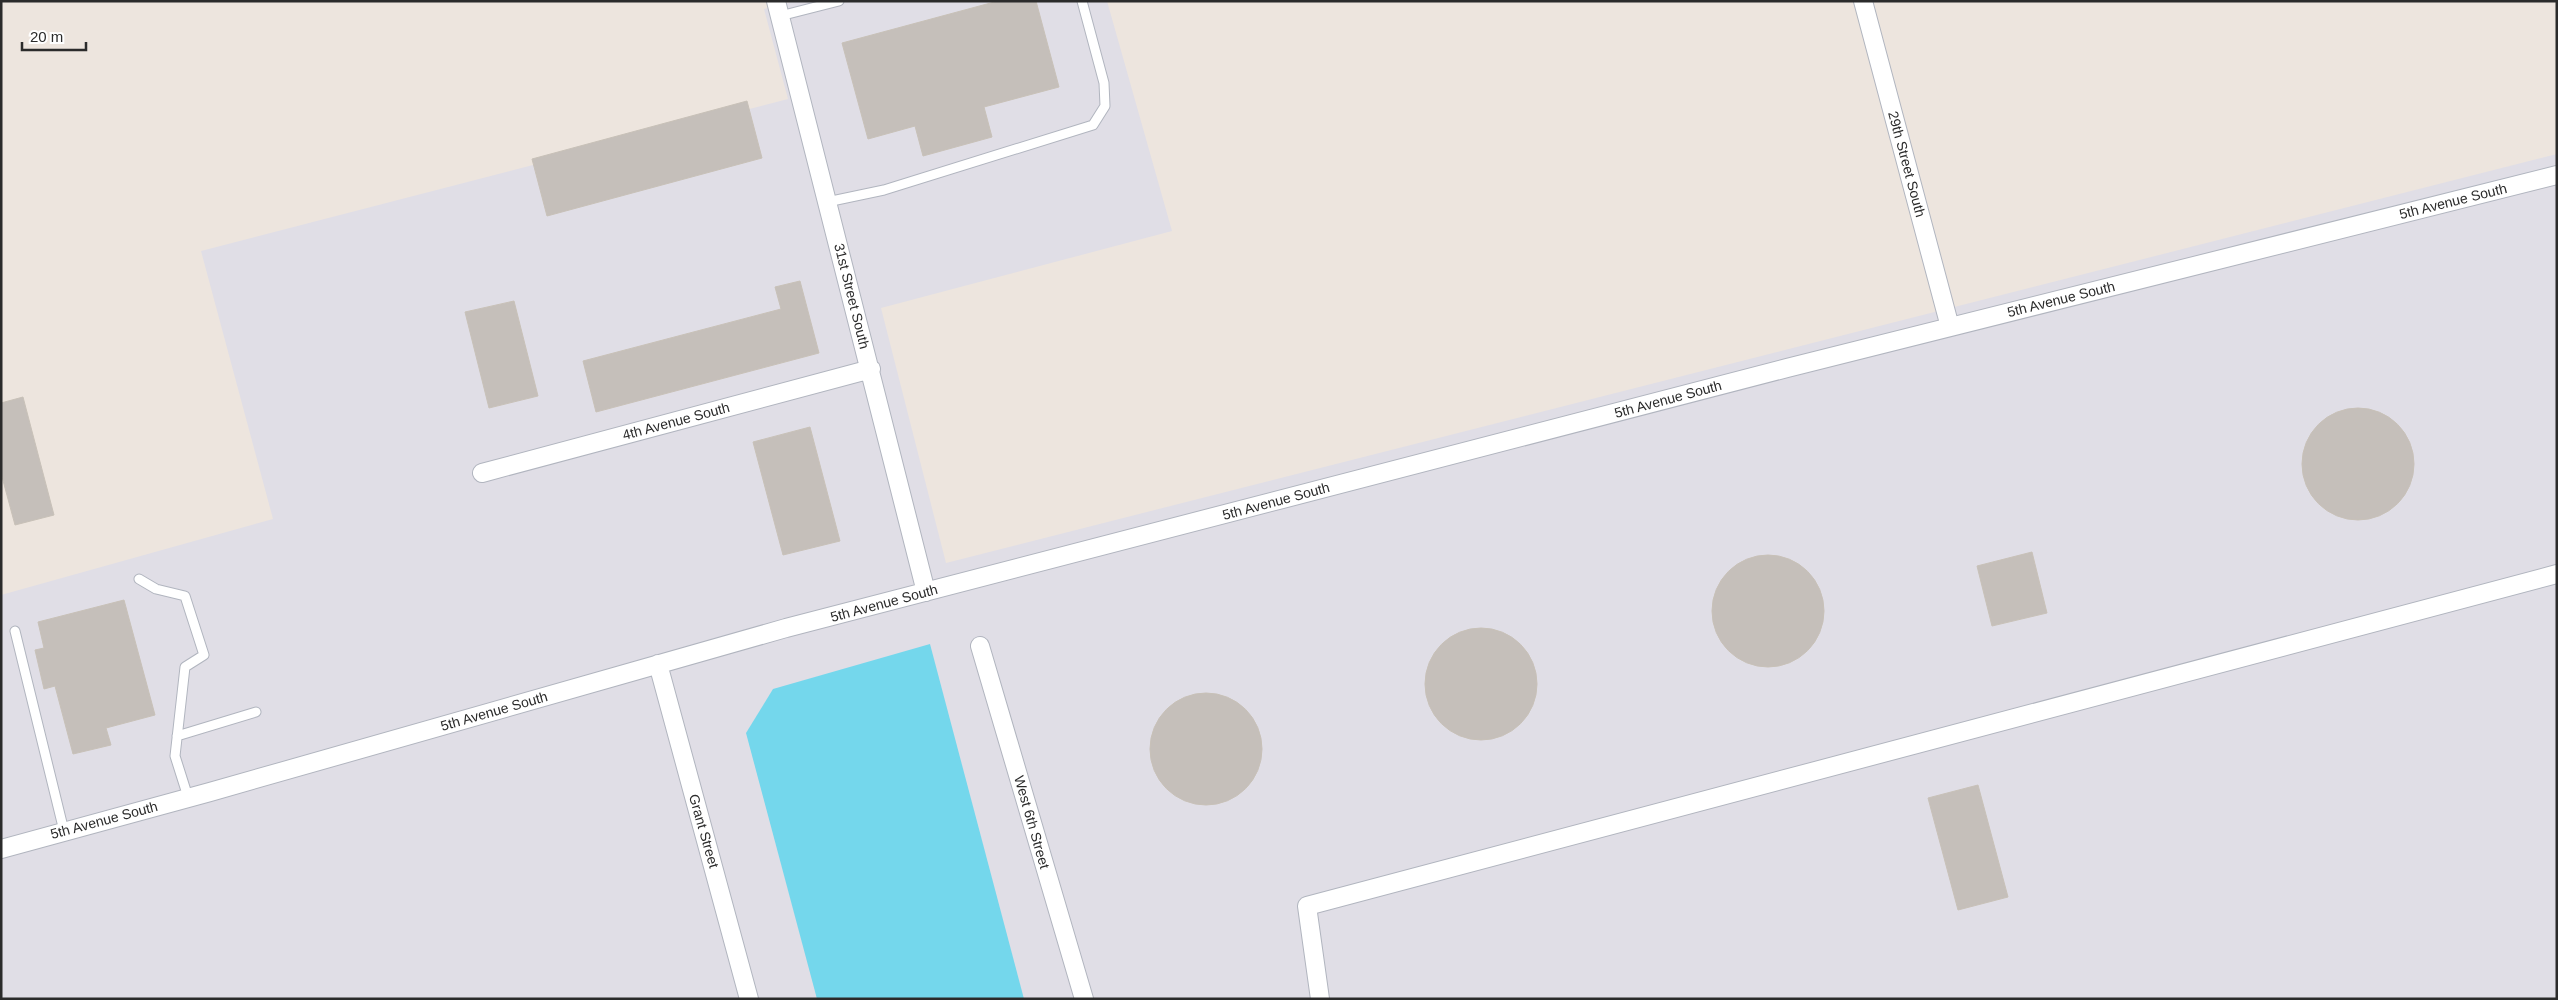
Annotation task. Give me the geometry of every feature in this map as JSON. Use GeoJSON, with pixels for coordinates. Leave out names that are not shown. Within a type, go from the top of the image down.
{"type":"FeatureCollection","features":[{"type":"Feature","properties":{"kind":"street","name":"29th Street South"},"geometry":{"type":"LineString","coordinates":[[1863,1],[1950,327]]}},
{"type":"Feature","properties":{"kind":"street","name":"31st Street South"},"geometry":{"type":"LineString","coordinates":[[778,9],[871,369],[926,592]]}},
{"type":"Feature","properties":{"kind":"street","name":"5th Avenue South"},"geometry":{"type":"LineString","coordinates":[[1,849],[658,664],[926,592],[1950,327],[2557,175]]}},
{"type":"Feature","properties":{"kind":"street","name":"4th Avenue South"},"geometry":{"type":"LineString","coordinates":[[482,473],[871,369]]}},
{"type":"Feature","properties":{"kind":"street"},"geometry":{"type":"LineString","coordinates":[[1320,999],[1307,906],[2557,574]]}},
{"type":"Feature","properties":{"kind":"street","name":"West 6th Street"},"geometry":{"type":"LineString","coordinates":[[980,646],[1084,999]]}},
{"type":"Feature","properties":{"kind":"street","name":"Grant Street"},"geometry":{"type":"LineString","coordinates":[[658,664],[749,999]]}},
{"type":"Feature","properties":{"kind":"lane"},"geometry":{"type":"LineString","coordinates":[[778,9],[839,1]]}},
{"type":"Feature","properties":{"kind":"lane"},"geometry":{"type":"LineString","coordinates":[[828,202],[884,190],[1093,126],[1105,106],[1104,83],[1082,1]]}},
{"type":"Feature","properties":{"kind":"lane"},"geometry":{"type":"LineString","coordinates":[[139,579],[156,589],[186,596],[204,655],[185,667],[177,736],[175,756],[188,797]]}},
{"type":"Feature","properties":{"kind":"lane"},"geometry":{"type":"LineString","coordinates":[[15,631],[64,831]]}},
{"type":"Feature","properties":{"kind":"lane"},"geometry":{"type":"LineString","coordinates":[[177,736],[256,712]]}},
{"type":"Feature","properties":{"kind":"shaded area"},"geometry":{"type":"Polygon","coordinates":[[[794,1],[1107,1],[1172,231],[881,308],[946,563],[2557,154],[2557,999],[1,999],[1,595],[273,519],[201,251],[788,99],[764,9],[794,1]]]}},
{"type":"Feature","properties":{"kind":"water"},"geometry":{"type":"Polygon","coordinates":[[[930,644],[1024,999],[817,999],[746,733],[773,689],[930,644]]]}},
{"type":"Feature","properties":{"kind":"building"},"geometry":{"type":"Polygon","coordinates":[[[998,1],[1036,1],[1059,87],[984,107],[992,137],[923,156],[915,126],[868,139],[842,43],[998,1]]]}},
{"type":"Feature","properties":{"kind":"building"},"geometry":{"type":"Polygon","coordinates":[[[747,101],[762,158],[547,216],[532,159],[747,101]]]}},
{"type":"Feature","properties":{"kind":"building"},"geometry":{"type":"Polygon","coordinates":[[[800,281],[819,353],[596,412],[583,361],[781,309],[775,287],[800,281]]]}},
{"type":"Feature","properties":{"kind":"building"},"geometry":{"type":"Polygon","coordinates":[[[514,301],[538,396],[489,408],[465,312],[514,301]]]}},
{"type":"Feature","properties":{"kind":"building"},"geometry":{"type":"Polygon","coordinates":[[[23,397],[54,515],[15,525],[1,473],[1,403],[23,397]]]}},
{"type":"Feature","properties":{"kind":"building"},"geometry":{"type":"Polygon","coordinates":[[[2358,408],[2379,412],[2398,424],[2410,443],[2414,464],[2410,485],[2398,504],[2379,516],[2358,520],[2337,516],[2318,504],[2306,485],[2302,464],[2306,443],[2318,424],[2337,412],[2358,408]]]}},
{"type":"Feature","properties":{"kind":"building"},"geometry":{"type":"Polygon","coordinates":[[[810,427],[840,541],[783,555],[753,442],[810,427]]]}},
{"type":"Feature","properties":{"kind":"building"},"geometry":{"type":"Polygon","coordinates":[[[2032,552],[2047,613],[1992,626],[1977,566],[2032,552]]]}},
{"type":"Feature","properties":{"kind":"building"},"geometry":{"type":"Polygon","coordinates":[[[1768,555],[1789,559],[1808,571],[1820,590],[1824,611],[1820,632],[1808,651],[1789,663],[1768,667],[1747,663],[1728,651],[1716,632],[1712,611],[1716,590],[1728,571],[1747,559],[1768,555]]]}},
{"type":"Feature","properties":{"kind":"building"},"geometry":{"type":"Polygon","coordinates":[[[124,600],[155,715],[106,728],[111,745],[73,754],[55,686],[44,689],[35,650],[44,648],[38,622],[124,600]]]}},
{"type":"Feature","properties":{"kind":"building"},"geometry":{"type":"Polygon","coordinates":[[[1481,628],[1502,632],[1521,644],[1533,663],[1537,684],[1533,705],[1521,724],[1502,736],[1481,740],[1460,736],[1441,724],[1429,705],[1425,684],[1429,663],[1441,644],[1460,632],[1481,628]]]}},
{"type":"Feature","properties":{"kind":"building"},"geometry":{"type":"Polygon","coordinates":[[[1206,693],[1227,697],[1246,709],[1258,728],[1262,749],[1258,770],[1246,789],[1227,801],[1206,805],[1185,801],[1166,789],[1154,770],[1150,749],[1154,728],[1166,709],[1185,697],[1206,693]]]}},
{"type":"Feature","properties":{"kind":"building"},"geometry":{"type":"Polygon","coordinates":[[[1978,785],[2008,897],[1958,910],[1928,798],[1978,785]]]}}]}
